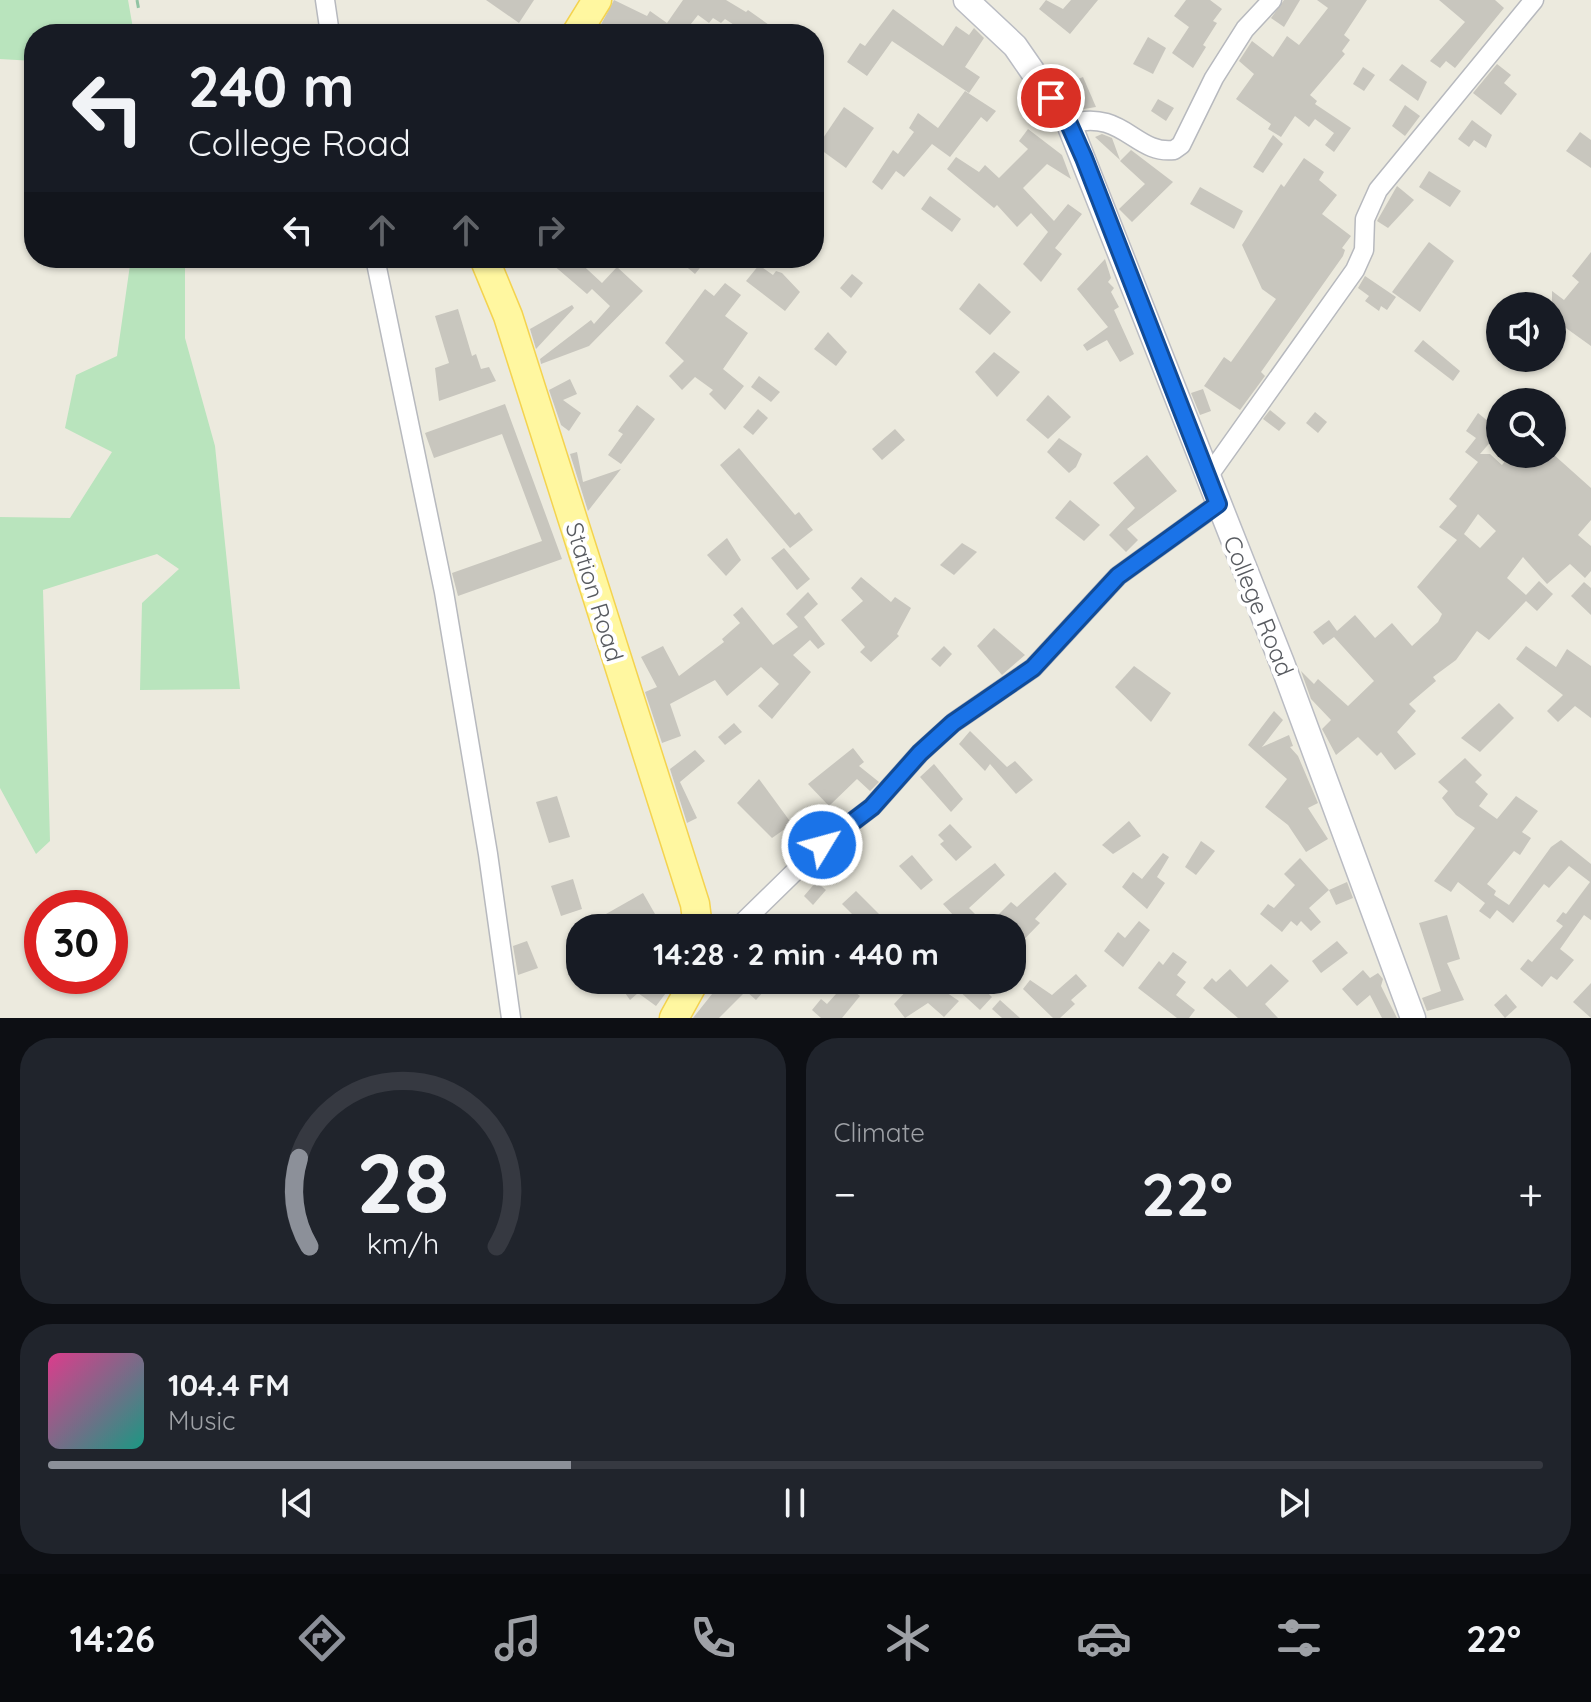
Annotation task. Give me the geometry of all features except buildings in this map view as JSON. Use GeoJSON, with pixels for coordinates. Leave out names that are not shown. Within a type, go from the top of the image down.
{"type":"FeatureCollection","features":[{"type":"Feature","properties":{"kind":"main road"},"geometry":{"type":"LineString","coordinates":[[582,24],[597,0]]}},
{"type":"Feature","properties":{"kind":"main road","name":"College Road"},"geometry":{"type":"LineString","coordinates":[[966,0],[1015,46],[1069,124],[1282,663],[1413,1018]]}},
{"type":"Feature","properties":{"kind":"main road","name":"Station Road"},"geometry":{"type":"LineString","coordinates":[[488,268],[508,316],[696,914]]}},
{"type":"Feature","properties":{"kind":"main road"},"geometry":{"type":"LineString","coordinates":[[674,1018],[687,994]]}},
{"type":"Feature","properties":{"kind":"street"},"geometry":{"type":"LineString","coordinates":[[325,0],[329,24]]}},
{"type":"Feature","properties":{"kind":"street"},"geometry":{"type":"LineString","coordinates":[[1069,124],[1095,118],[1158,149],[1174,150],[1186,136],[1229,53],[1272,0]]}},
{"type":"Feature","properties":{"kind":"street"},"geometry":{"type":"LineString","coordinates":[[1207,478],[1355,270],[1364,250],[1365,219],[1378,190],[1534,0]]}},
{"type":"Feature","properties":{"kind":"street"},"geometry":{"type":"LineString","coordinates":[[377,268],[447,607],[486,839],[511,1018]]}},
{"type":"Feature","properties":{"kind":"street"},"geometry":{"type":"LineString","coordinates":[[751,914],[822,845],[872,807],[920,753],[953,723],[1033,668],[1118,576],[1218,504]]}},
{"type":"Feature","properties":{"kind":"path"},"geometry":{"type":"LineString","coordinates":[[137,0],[139,11]]}},
{"type":"Feature","properties":{"kind":"green space"},"geometry":{"type":"Polygon","coordinates":[[[0,0],[128,0],[132,24],[24,24],[24,60],[0,59],[0,0]]]}},
{"type":"Feature","properties":{"kind":"green space"},"geometry":{"type":"Polygon","coordinates":[[[130,268],[185,268],[185,338],[215,446],[240,689],[140,690],[142,603],[179,569],[157,554],[43,590],[50,841],[36,854],[0,788],[0,517],[70,518],[112,452],[65,428],[76,375],[117,356],[130,268]]]}},
{"type":"Feature","properties":{"kind":"route"},"geometry":{"type":"LineString","coordinates":[[822,845],[872,807],[920,753],[953,723],[1004,691],[1033,668],[1118,576],[1218,504],[1084,158],[1069,124],[1051,98]]}}]}
